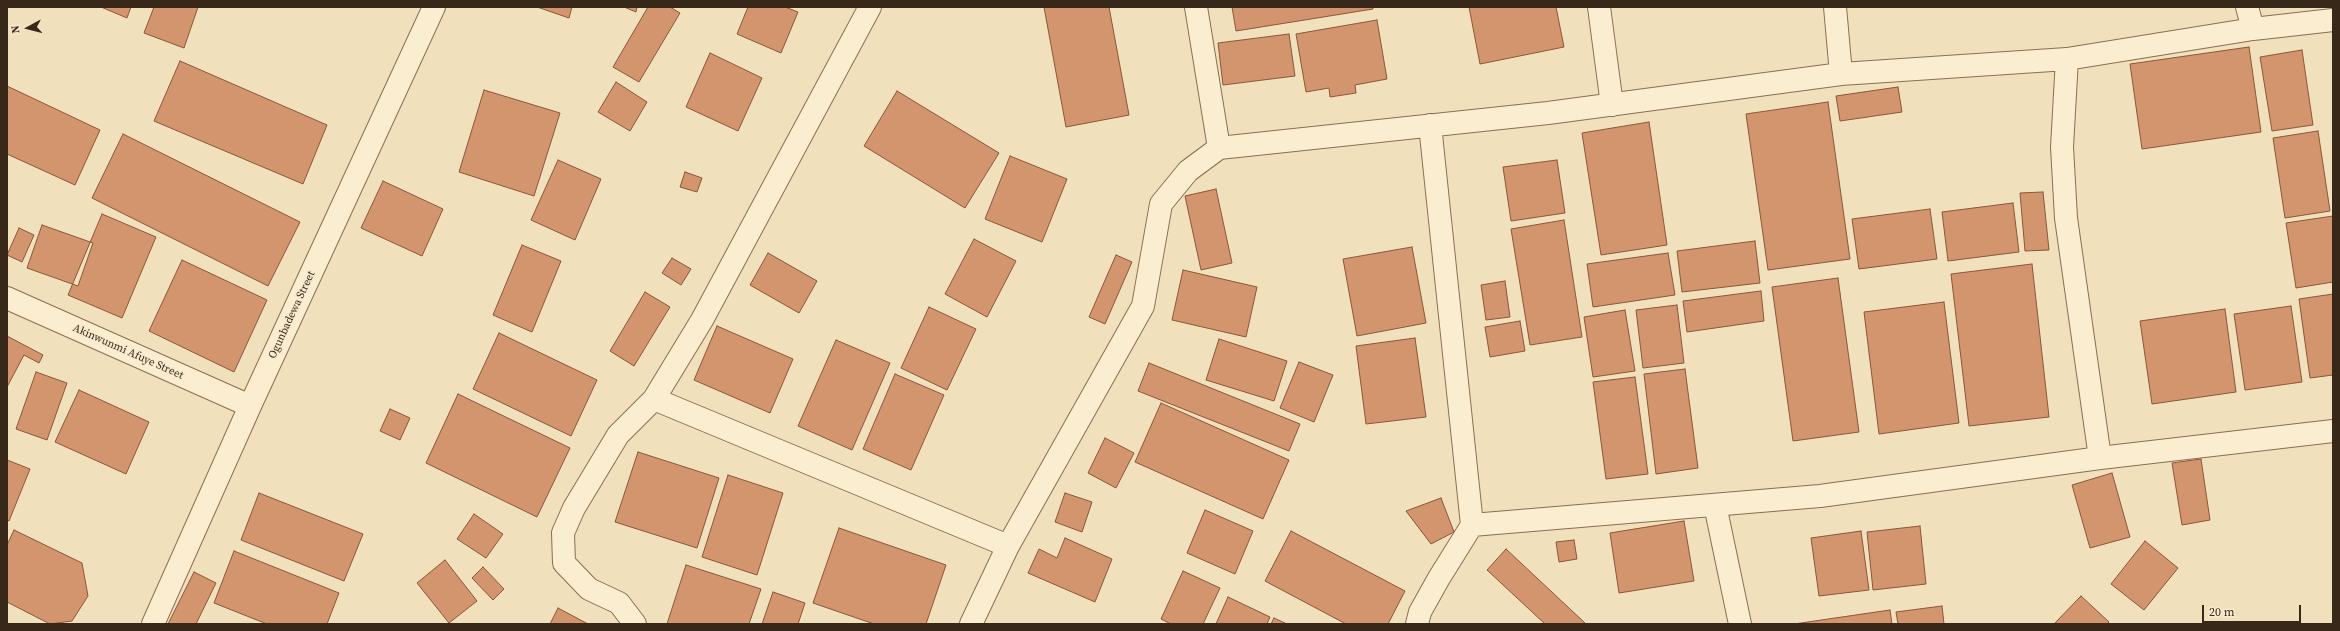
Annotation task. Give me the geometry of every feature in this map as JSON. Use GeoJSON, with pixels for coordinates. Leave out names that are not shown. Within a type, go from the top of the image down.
{"type":"FeatureCollection","features":[{"type":"Feature","properties":{"kind":"street","name":"Ogunbadewa Street"},"geometry":{"type":"LineString","coordinates":[[153,624],[250,406],[434,7]]}},
{"type":"Feature","properties":{"kind":"street"},"geometry":{"type":"LineString","coordinates":[[635,624],[619,603],[589,589],[564,563],[563,533],[574,508],[618,435],[654,400],[702,320],[870,7]]}},
{"type":"Feature","properties":{"kind":"street"},"geometry":{"type":"LineString","coordinates":[[1196,7],[1219,148]]}},
{"type":"Feature","properties":{"kind":"street"},"geometry":{"type":"LineString","coordinates":[[1599,7],[1612,105]]}},
{"type":"Feature","properties":{"kind":"street"},"geometry":{"type":"LineString","coordinates":[[1835,7],[1841,74]]}},
{"type":"Feature","properties":{"kind":"street"},"geometry":{"type":"LineString","coordinates":[[2248,7],[2253,30]]}},
{"type":"Feature","properties":{"kind":"street"},"geometry":{"type":"LineString","coordinates":[[971,624],[1008,546],[1143,306],[1161,204],[1188,171],[1219,148],[1612,105],[1841,74],[2067,59],[2253,30],[2333,20]]}},
{"type":"Feature","properties":{"kind":"street"},"geometry":{"type":"LineString","coordinates":[[2067,59],[2062,147],[2066,210],[2100,458]]}},
{"type":"Feature","properties":{"kind":"street"},"geometry":{"type":"LineString","coordinates":[[1417,624],[1420,612],[1472,525],[1430,125]]}},
{"type":"Feature","properties":{"kind":"street","name":"Akinwunmi Afuye Street"},"geometry":{"type":"LineString","coordinates":[[7,298],[250,406]]}},
{"type":"Feature","properties":{"kind":"street"},"geometry":{"type":"LineString","coordinates":[[654,400],[1008,546]]}},
{"type":"Feature","properties":{"kind":"street"},"geometry":{"type":"LineString","coordinates":[[1472,525],[1820,496],[2100,458],[2333,431]]}},
{"type":"Feature","properties":{"kind":"street"},"geometry":{"type":"LineString","coordinates":[[1715,505],[1740,624]]}},
{"type":"Feature","properties":{"kind":"building"},"geometry":{"type":"Polygon","coordinates":[[[101,7],[131,7],[127,18],[101,7]]]}},
{"type":"Feature","properties":{"kind":"building"},"geometry":{"type":"Polygon","coordinates":[[[154,7],[198,7],[184,48],[144,33],[154,7]]]}},
{"type":"Feature","properties":{"kind":"building"},"geometry":{"type":"Polygon","coordinates":[[[537,7],[572,7],[569,18],[537,7]]]}},
{"type":"Feature","properties":{"kind":"building"},"geometry":{"type":"Polygon","coordinates":[[[624,7],[637,7],[636,12],[624,7]]]}},
{"type":"Feature","properties":{"kind":"building"},"geometry":{"type":"Polygon","coordinates":[[[648,7],[670,7],[680,13],[639,82],[613,67],[648,7]]]}},
{"type":"Feature","properties":{"kind":"building"},"geometry":{"type":"Polygon","coordinates":[[[748,7],[785,7],[798,12],[781,53],[737,34],[748,7]]]}},
{"type":"Feature","properties":{"kind":"building"},"geometry":{"type":"Polygon","coordinates":[[[1044,7],[1109,7],[1129,115],[1066,127],[1044,7]]]}},
{"type":"Feature","properties":{"kind":"building"},"geometry":{"type":"Polygon","coordinates":[[[1232,7],[1373,7],[1373,9],[1236,31],[1232,7]]]}},
{"type":"Feature","properties":{"kind":"building"},"geometry":{"type":"Polygon","coordinates":[[[1469,7],[1556,7],[1564,47],[1480,64],[1469,7]]]}},
{"type":"Feature","properties":{"kind":"building"},"geometry":{"type":"Polygon","coordinates":[[[1377,20],[1387,79],[1355,85],[1356,93],[1330,97],[1329,88],[1306,92],[1296,34],[1377,20]]]}},
{"type":"Feature","properties":{"kind":"building"},"geometry":{"type":"Polygon","coordinates":[[[1289,34],[1295,76],[1223,85],[1218,43],[1289,34]]]}},
{"type":"Feature","properties":{"kind":"building"},"geometry":{"type":"Polygon","coordinates":[[[2249,47],[2261,132],[2142,149],[2130,64],[2249,47]]]}},
{"type":"Feature","properties":{"kind":"building"},"geometry":{"type":"Polygon","coordinates":[[[2302,50],[2313,125],[2272,131],[2260,57],[2302,50]]]}},
{"type":"Feature","properties":{"kind":"building"},"geometry":{"type":"Polygon","coordinates":[[[710,53],[762,78],[738,131],[686,107],[710,53]]]}},
{"type":"Feature","properties":{"kind":"building"},"geometry":{"type":"Polygon","coordinates":[[[180,61],[327,125],[303,184],[154,121],[180,61]]]}},
{"type":"Feature","properties":{"kind":"building"},"geometry":{"type":"Polygon","coordinates":[[[616,82],[647,102],[630,131],[598,112],[616,82]]]}},
{"type":"Feature","properties":{"kind":"building"},"geometry":{"type":"Polygon","coordinates":[[[7,86],[100,130],[75,185],[7,154],[7,86]]]}},
{"type":"Feature","properties":{"kind":"building"},"geometry":{"type":"Polygon","coordinates":[[[1898,87],[1902,112],[1840,121],[1836,96],[1898,87]]]}},
{"type":"Feature","properties":{"kind":"building"},"geometry":{"type":"Polygon","coordinates":[[[484,90],[560,113],[534,196],[459,172],[484,90]]]}},
{"type":"Feature","properties":{"kind":"building"},"geometry":{"type":"Polygon","coordinates":[[[897,91],[999,153],[965,208],[864,146],[897,91]]]}},
{"type":"Feature","properties":{"kind":"building"},"geometry":{"type":"Polygon","coordinates":[[[1828,102],[1850,259],[1768,270],[1746,114],[1828,102]]]}},
{"type":"Feature","properties":{"kind":"building"},"geometry":{"type":"Polygon","coordinates":[[[1649,122],[1667,245],[1601,255],[1582,133],[1649,122]]]}},
{"type":"Feature","properties":{"kind":"building"},"geometry":{"type":"Polygon","coordinates":[[[2318,131],[2330,211],[2285,218],[2273,138],[2318,131]]]}},
{"type":"Feature","properties":{"kind":"building"},"geometry":{"type":"Polygon","coordinates":[[[123,134],[300,222],[268,286],[92,198],[123,134]]]}},
{"type":"Feature","properties":{"kind":"building"},"geometry":{"type":"Polygon","coordinates":[[[1010,156],[1067,179],[1042,242],[985,219],[1010,156]]]}},
{"type":"Feature","properties":{"kind":"building"},"geometry":{"type":"Polygon","coordinates":[[[558,160],[601,179],[575,240],[531,220],[558,160]]]}},
{"type":"Feature","properties":{"kind":"building"},"geometry":{"type":"Polygon","coordinates":[[[1557,160],[1565,213],[1511,221],[1503,167],[1557,160]]]}},
{"type":"Feature","properties":{"kind":"building"},"geometry":{"type":"Polygon","coordinates":[[[685,172],[702,178],[697,192],[680,187],[685,172]]]}},
{"type":"Feature","properties":{"kind":"building"},"geometry":{"type":"Polygon","coordinates":[[[383,181],[443,209],[422,256],[361,228],[383,181]]]}},
{"type":"Feature","properties":{"kind":"building"},"geometry":{"type":"Polygon","coordinates":[[[1216,189],[1232,263],[1201,270],[1185,196],[1216,189]]]}},
{"type":"Feature","properties":{"kind":"building"},"geometry":{"type":"Polygon","coordinates":[[[2043,192],[2049,250],[2025,251],[2020,193],[2043,192]]]}},
{"type":"Feature","properties":{"kind":"building"},"geometry":{"type":"Polygon","coordinates":[[[2013,203],[2019,252],[1948,261],[1942,212],[2013,203]]]}},
{"type":"Feature","properties":{"kind":"building"},"geometry":{"type":"Polygon","coordinates":[[[1930,209],[1937,259],[1859,269],[1852,219],[1930,209]]]}},
{"type":"Feature","properties":{"kind":"building"},"geometry":{"type":"Polygon","coordinates":[[[102,214],[156,237],[122,318],[68,295],[102,214]]]}},
{"type":"Feature","properties":{"kind":"building"},"geometry":{"type":"Polygon","coordinates":[[[2333,216],[2333,282],[2296,288],[2286,223],[2333,216]]]}},
{"type":"Feature","properties":{"kind":"building"},"geometry":{"type":"Polygon","coordinates":[[[1564,220],[1582,337],[1530,345],[1511,229],[1564,220]]]}},
{"type":"Feature","properties":{"kind":"building"},"geometry":{"type":"Polygon","coordinates":[[[42,225],[93,243],[78,286],[27,268],[42,225]]]}},
{"type":"Feature","properties":{"kind":"building"},"geometry":{"type":"Polygon","coordinates":[[[19,228],[34,235],[22,262],[7,255],[19,228]]]}},
{"type":"Feature","properties":{"kind":"building"},"geometry":{"type":"Polygon","coordinates":[[[974,239],[1016,261],[987,317],[945,294],[974,239]]]}},
{"type":"Feature","properties":{"kind":"building"},"geometry":{"type":"Polygon","coordinates":[[[1755,241],[1760,283],[1682,292],[1677,251],[1755,241]]]}},
{"type":"Feature","properties":{"kind":"building"},"geometry":{"type":"Polygon","coordinates":[[[522,245],[561,261],[532,332],[493,315],[522,245]]]}},
{"type":"Feature","properties":{"kind":"building"},"geometry":{"type":"Polygon","coordinates":[[[1412,247],[1426,323],[1357,336],[1343,259],[1412,247]]]}},
{"type":"Feature","properties":{"kind":"building"},"geometry":{"type":"Polygon","coordinates":[[[768,253],[817,281],[799,313],[750,285],[768,253]]]}},
{"type":"Feature","properties":{"kind":"building"},"geometry":{"type":"Polygon","coordinates":[[[1668,253],[1675,295],[1593,307],[1587,264],[1668,253]]]}},
{"type":"Feature","properties":{"kind":"building"},"geometry":{"type":"Polygon","coordinates":[[[1116,255],[1132,262],[1105,324],[1089,317],[1116,255]]]}},
{"type":"Feature","properties":{"kind":"building"},"geometry":{"type":"Polygon","coordinates":[[[672,258],[691,269],[681,285],[662,273],[672,258]]]}},
{"type":"Feature","properties":{"kind":"building"},"geometry":{"type":"Polygon","coordinates":[[[182,260],[267,300],[234,372],[149,331],[182,260]]]}},
{"type":"Feature","properties":{"kind":"building"},"geometry":{"type":"Polygon","coordinates":[[[2032,264],[2049,417],[1969,426],[1951,274],[2032,264]]]}},
{"type":"Feature","properties":{"kind":"building"},"geometry":{"type":"Polygon","coordinates":[[[1183,270],[1257,287],[1246,337],[1172,320],[1183,270]]]}},
{"type":"Feature","properties":{"kind":"building"},"geometry":{"type":"Polygon","coordinates":[[[1838,278],[1859,432],[1793,441],[1772,287],[1838,278]]]}},
{"type":"Feature","properties":{"kind":"building"},"geometry":{"type":"Polygon","coordinates":[[[1505,281],[1510,317],[1486,320],[1481,285],[1505,281]]]}},
{"type":"Feature","properties":{"kind":"building"},"geometry":{"type":"Polygon","coordinates":[[[1761,291],[1764,321],[1687,332],[1683,301],[1761,291]]]}},
{"type":"Feature","properties":{"kind":"building"},"geometry":{"type":"Polygon","coordinates":[[[645,292],[670,307],[634,366],[610,351],[645,292]]]}},
{"type":"Feature","properties":{"kind":"building"},"geometry":{"type":"Polygon","coordinates":[[[2333,294],[2333,375],[2310,378],[2299,299],[2333,294]]]}},
{"type":"Feature","properties":{"kind":"building"},"geometry":{"type":"Polygon","coordinates":[[[1944,302],[1959,423],[1879,434],[1864,312],[1944,302]]]}},
{"type":"Feature","properties":{"kind":"building"},"geometry":{"type":"Polygon","coordinates":[[[1677,305],[1684,363],[1643,368],[1636,310],[1677,305]]]}},
{"type":"Feature","properties":{"kind":"building"},"geometry":{"type":"Polygon","coordinates":[[[2291,306],[2302,382],[2245,390],[2234,314],[2291,306]]]}},
{"type":"Feature","properties":{"kind":"building"},"geometry":{"type":"Polygon","coordinates":[[[929,307],[976,329],[947,390],[901,368],[929,307]]]}},
{"type":"Feature","properties":{"kind":"building"},"geometry":{"type":"Polygon","coordinates":[[[2225,309],[2236,392],[2152,404],[2140,321],[2225,309]]]}},
{"type":"Feature","properties":{"kind":"building"},"geometry":{"type":"Polygon","coordinates":[[[1625,310],[1635,371],[1593,377],[1584,317],[1625,310]]]}},
{"type":"Feature","properties":{"kind":"building"},"geometry":{"type":"Polygon","coordinates":[[[1520,321],[1525,351],[1490,357],[1485,327],[1520,321]]]}},
{"type":"Feature","properties":{"kind":"building"},"geometry":{"type":"Polygon","coordinates":[[[717,326],[793,359],[770,413],[694,380],[717,326]]]}},
{"type":"Feature","properties":{"kind":"building"},"geometry":{"type":"Polygon","coordinates":[[[499,333],[597,380],[571,436],[473,389],[499,333]]]}},
{"type":"Feature","properties":{"kind":"building"},"geometry":{"type":"Polygon","coordinates":[[[7,336],[43,355],[39,363],[24,355],[7,387],[7,336]]]}},
{"type":"Feature","properties":{"kind":"building"},"geometry":{"type":"Polygon","coordinates":[[[1415,338],[1426,417],[1366,424],[1356,346],[1415,338]]]}},
{"type":"Feature","properties":{"kind":"building"},"geometry":{"type":"Polygon","coordinates":[[[1219,339],[1287,361],[1274,401],[1206,380],[1219,339]]]}},
{"type":"Feature","properties":{"kind":"building"},"geometry":{"type":"Polygon","coordinates":[[[836,340],[890,363],[852,450],[798,426],[836,340]]]}},
{"type":"Feature","properties":{"kind":"building"},"geometry":{"type":"Polygon","coordinates":[[[1299,362],[1333,375],[1314,422],[1280,408],[1299,362]]]}},
{"type":"Feature","properties":{"kind":"building"},"geometry":{"type":"Polygon","coordinates":[[[1149,363],[1300,424],[1289,451],[1138,391],[1149,363]]]}},
{"type":"Feature","properties":{"kind":"building"},"geometry":{"type":"Polygon","coordinates":[[[1685,369],[1698,468],[1656,474],[1644,374],[1685,369]]]}},
{"type":"Feature","properties":{"kind":"building"},"geometry":{"type":"Polygon","coordinates":[[[36,372],[67,383],[47,440],[16,429],[36,372]]]}},
{"type":"Feature","properties":{"kind":"building"},"geometry":{"type":"Polygon","coordinates":[[[895,374],[944,395],[911,470],[863,449],[895,374]]]}},
{"type":"Feature","properties":{"kind":"building"},"geometry":{"type":"Polygon","coordinates":[[[1635,377],[1648,474],[1606,479],[1593,382],[1635,377]]]}},
{"type":"Feature","properties":{"kind":"building"},"geometry":{"type":"Polygon","coordinates":[[[79,390],[149,422],[126,474],[55,442],[79,390]]]}},
{"type":"Feature","properties":{"kind":"building"},"geometry":{"type":"Polygon","coordinates":[[[458,394],[570,448],[537,517],[426,463],[458,394]]]}},
{"type":"Feature","properties":{"kind":"building"},"geometry":{"type":"Polygon","coordinates":[[[1161,403],[1289,460],[1263,519],[1135,462],[1161,403]]]}},
{"type":"Feature","properties":{"kind":"building"},"geometry":{"type":"Polygon","coordinates":[[[390,409],[410,418],[400,440],[380,431],[390,409]]]}},
{"type":"Feature","properties":{"kind":"building"},"geometry":{"type":"Polygon","coordinates":[[[1105,438],[1134,453],[1116,488],[1088,473],[1105,438]]]}},
{"type":"Feature","properties":{"kind":"building"},"geometry":{"type":"Polygon","coordinates":[[[638,452],[719,478],[697,548],[615,522],[638,452]]]}},
{"type":"Feature","properties":{"kind":"building"},"geometry":{"type":"Polygon","coordinates":[[[2201,459],[2210,520],[2182,525],[2172,463],[2201,459]]]}},
{"type":"Feature","properties":{"kind":"building"},"geometry":{"type":"Polygon","coordinates":[[[7,460],[30,469],[9,521],[7,520],[7,460]]]}},
{"type":"Feature","properties":{"kind":"building"},"geometry":{"type":"Polygon","coordinates":[[[2112,473],[2130,537],[2090,548],[2072,485],[2112,473]]]}},
{"type":"Feature","properties":{"kind":"building"},"geometry":{"type":"Polygon","coordinates":[[[728,475],[783,493],[757,575],[702,557],[728,475]]]}},
{"type":"Feature","properties":{"kind":"building"},"geometry":{"type":"Polygon","coordinates":[[[259,493],[363,534],[344,581],[241,540],[259,493]]]}},
{"type":"Feature","properties":{"kind":"building"},"geometry":{"type":"Polygon","coordinates":[[[1065,493],[1092,502],[1082,532],[1055,522],[1065,493]]]}},
{"type":"Feature","properties":{"kind":"building"},"geometry":{"type":"Polygon","coordinates":[[[1441,498],[1454,532],[1431,544],[1406,511],[1441,498]]]}},
{"type":"Feature","properties":{"kind":"building"},"geometry":{"type":"Polygon","coordinates":[[[1205,510],[1253,531],[1235,574],[1187,553],[1205,510]]]}},
{"type":"Feature","properties":{"kind":"building"},"geometry":{"type":"Polygon","coordinates":[[[474,514],[503,534],[486,558],[457,539],[474,514]]]}},
{"type":"Feature","properties":{"kind":"building"},"geometry":{"type":"Polygon","coordinates":[[[1684,521],[1694,581],[1619,593],[1610,533],[1684,521]]]}},
{"type":"Feature","properties":{"kind":"building"},"geometry":{"type":"Polygon","coordinates":[[[1920,526],[1926,584],[1873,590],[1867,532],[1920,526]]]}},
{"type":"Feature","properties":{"kind":"building"},"geometry":{"type":"Polygon","coordinates":[[[839,528],[946,565],[926,624],[874,624],[813,603],[839,528]]]}},
{"type":"Feature","properties":{"kind":"building"},"geometry":{"type":"Polygon","coordinates":[[[14,530],[82,563],[88,596],[72,621],[50,624],[7,602],[7,545],[14,530]]]}},
{"type":"Feature","properties":{"kind":"building"},"geometry":{"type":"Polygon","coordinates":[[[1291,531],[1405,591],[1388,624],[1346,624],[1265,581],[1291,531]]]}},
{"type":"Feature","properties":{"kind":"building"},"geometry":{"type":"Polygon","coordinates":[[[1861,531],[1869,590],[1819,596],[1811,538],[1861,531]]]}},
{"type":"Feature","properties":{"kind":"building"},"geometry":{"type":"Polygon","coordinates":[[[1065,538],[1112,559],[1095,602],[1028,573],[1039,549],[1057,558],[1065,538]]]}},
{"type":"Feature","properties":{"kind":"building"},"geometry":{"type":"Polygon","coordinates":[[[1574,540],[1577,559],[1559,562],[1556,542],[1574,540]]]}},
{"type":"Feature","properties":{"kind":"building"},"geometry":{"type":"Polygon","coordinates":[[[2145,541],[2178,568],[2144,610],[2111,584],[2145,541]]]}},
{"type":"Feature","properties":{"kind":"building"},"geometry":{"type":"Polygon","coordinates":[[[1506,549],[1585,624],[1545,624],[1487,570],[1506,549]]]}},
{"type":"Feature","properties":{"kind":"building"},"geometry":{"type":"Polygon","coordinates":[[[234,551],[339,593],[327,624],[267,624],[214,603],[234,551]]]}},
{"type":"Feature","properties":{"kind":"building"},"geometry":{"type":"Polygon","coordinates":[[[445,560],[477,601],[449,623],[417,583],[445,560]]]}},
{"type":"Feature","properties":{"kind":"building"},"geometry":{"type":"Polygon","coordinates":[[[686,565],[761,589],[749,624],[667,624],[686,565]]]}},
{"type":"Feature","properties":{"kind":"building"},"geometry":{"type":"Polygon","coordinates":[[[483,567],[504,589],[493,600],[472,578],[483,567]]]}},
{"type":"Feature","properties":{"kind":"building"},"geometry":{"type":"Polygon","coordinates":[[[1183,571],[1220,588],[1203,624],[1171,624],[1161,619],[1183,571]]]}},
{"type":"Feature","properties":{"kind":"building"},"geometry":{"type":"Polygon","coordinates":[[[194,572],[216,583],[196,624],[168,624],[194,572]]]}},
{"type":"Feature","properties":{"kind":"building"},"geometry":{"type":"Polygon","coordinates":[[[773,592],[805,603],[798,624],[762,624],[773,592]]]}},
{"type":"Feature","properties":{"kind":"building"},"geometry":{"type":"Polygon","coordinates":[[[2081,596],[2109,622],[2107,624],[2054,624],[2081,596]]]}},
{"type":"Feature","properties":{"kind":"building"},"geometry":{"type":"Polygon","coordinates":[[[1228,597],[1270,617],[1267,624],[1216,624],[1228,597]]]}},
{"type":"Feature","properties":{"kind":"building"},"geometry":{"type":"Polygon","coordinates":[[[1942,606],[1944,624],[1898,624],[1896,612],[1942,606]]]}},
{"type":"Feature","properties":{"kind":"building"},"geometry":{"type":"Polygon","coordinates":[[[558,608],[588,624],[550,624],[558,608]]]}},
{"type":"Feature","properties":{"kind":"building"},"geometry":{"type":"Polygon","coordinates":[[[1890,610],[1892,624],[1794,624],[1890,610]]]}},
{"type":"Feature","properties":{"kind":"building"},"geometry":{"type":"Polygon","coordinates":[[[1274,618],[1287,624],[1271,624],[1274,618]]]}}]}
